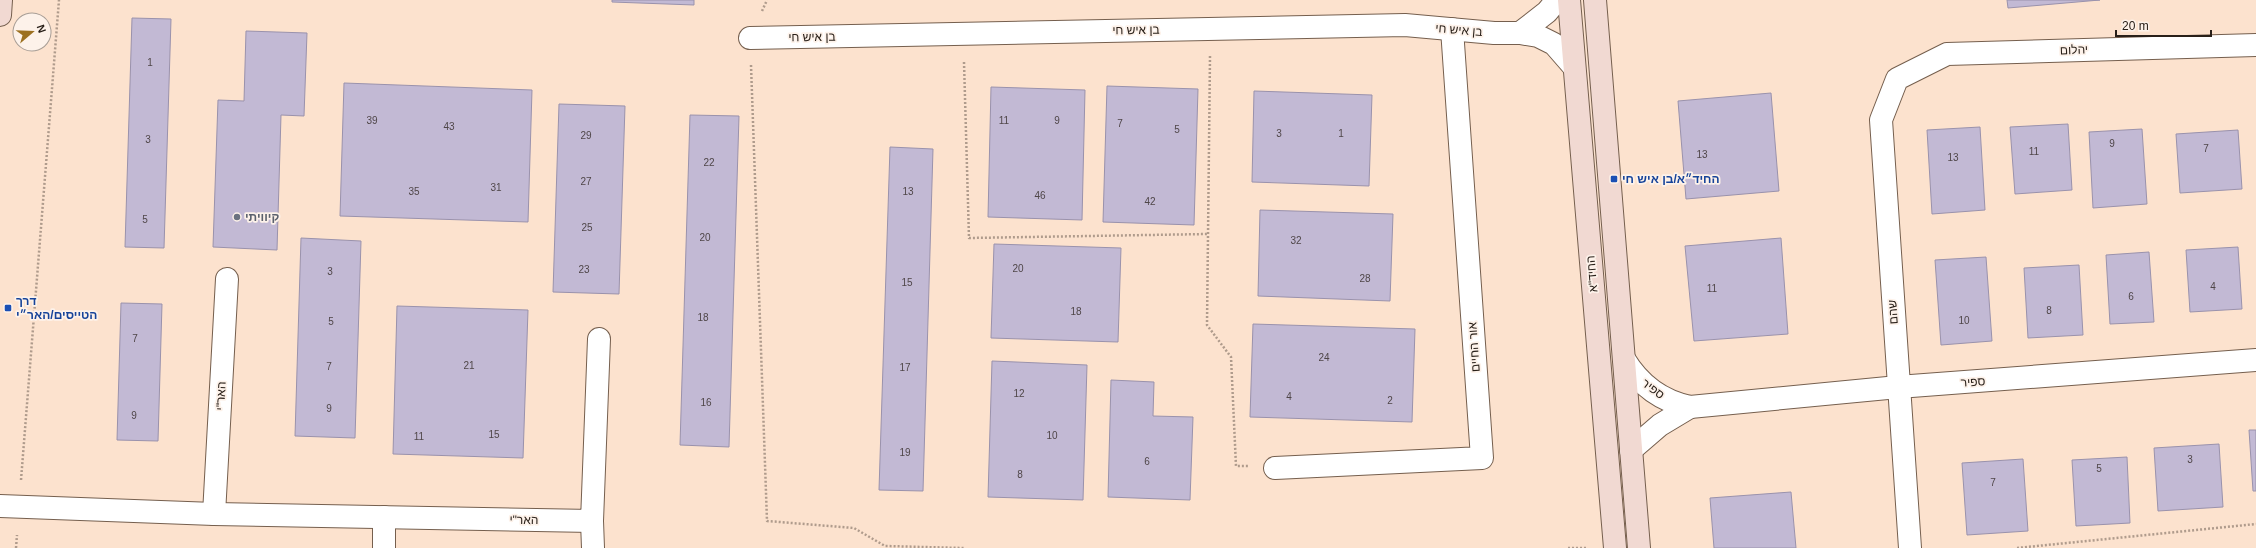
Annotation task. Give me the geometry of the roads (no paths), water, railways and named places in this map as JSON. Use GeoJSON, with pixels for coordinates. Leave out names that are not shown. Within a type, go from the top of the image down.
{"type":"FeatureCollection","features":[{"type":"Feature","properties":{"kind":"street"},"geometry":{"type":"LineString","coordinates":[[0,15],[1,0]]}},
{"type":"Feature","properties":{"kind":"street"},"geometry":{"type":"LineString","coordinates":[[1520,33],[1547,12],[1557,0]]}},
{"type":"Feature","properties":{"kind":"street","name":"החיד\"א"},"geometry":{"type":"LineString","coordinates":[[1568,0],[1615,548]]}},
{"type":"Feature","properties":{"kind":"street","name":"החיד\"א"},"geometry":{"type":"LineString","coordinates":[[1595,0],[1639,548]]}},
{"type":"Feature","properties":{"kind":"street","name":"בן איש חי"},"geometry":{"type":"LineString","coordinates":[[750,38],[1404,25],[1494,33],[1520,33],[1538,36],[1554,44],[1574,67]]}},
{"type":"Feature","properties":{"kind":"street","name":"אור החיים"},"geometry":{"type":"LineString","coordinates":[[1274,468],[1482,458],[1452,29]]}},
{"type":"Feature","properties":{"kind":"street","name":"יהלום"},"geometry":{"type":"LineString","coordinates":[[1897,78],[1947,54],[2256,45]]}},
{"type":"Feature","properties":{"kind":"street","name":"שהם"},"geometry":{"type":"LineString","coordinates":[[1897,78],[1881,120],[1910,548]]}},
{"type":"Feature","properties":{"kind":"street","name":"האר\"י"},"geometry":{"type":"LineString","coordinates":[[214,514],[227,279]]}},
{"type":"Feature","properties":{"kind":"street"},"geometry":{"type":"LineString","coordinates":[[593,548],[592,521],[599,339]]}},
{"type":"Feature","properties":{"kind":"street","name":"ספיר"},"geometry":{"type":"LineString","coordinates":[[1624,359],[1629,368],[1650,390],[1676,404],[1690,407],[1898,387],[2256,360]]}},
{"type":"Feature","properties":{"kind":"street","name":"ספיר"},"geometry":{"type":"LineString","coordinates":[[1631,450],[1660,425],[1690,407]]}},
{"type":"Feature","properties":{"kind":"street","name":"האר\"י"},"geometry":{"type":"LineString","coordinates":[[10,506],[214,514],[592,521]]}},
{"type":"Feature","properties":{"kind":"street"},"geometry":{"type":"LineString","coordinates":[[384,517],[384,548]]}},
{"type":"Feature","properties":{"kind":"place","name":"החיד״א/בן איש חי"},"geometry":{"type":"Point","coordinates":[1614,179]}},
{"type":"Feature","properties":{"kind":"place","name":"קיוויתי"},"geometry":{"type":"Point","coordinates":[237,217]}},
{"type":"Feature","properties":{"kind":"place","name":"דרך הטייסים/האר״י"},"geometry":{"type":"Point","coordinates":[8,308]}}]}
